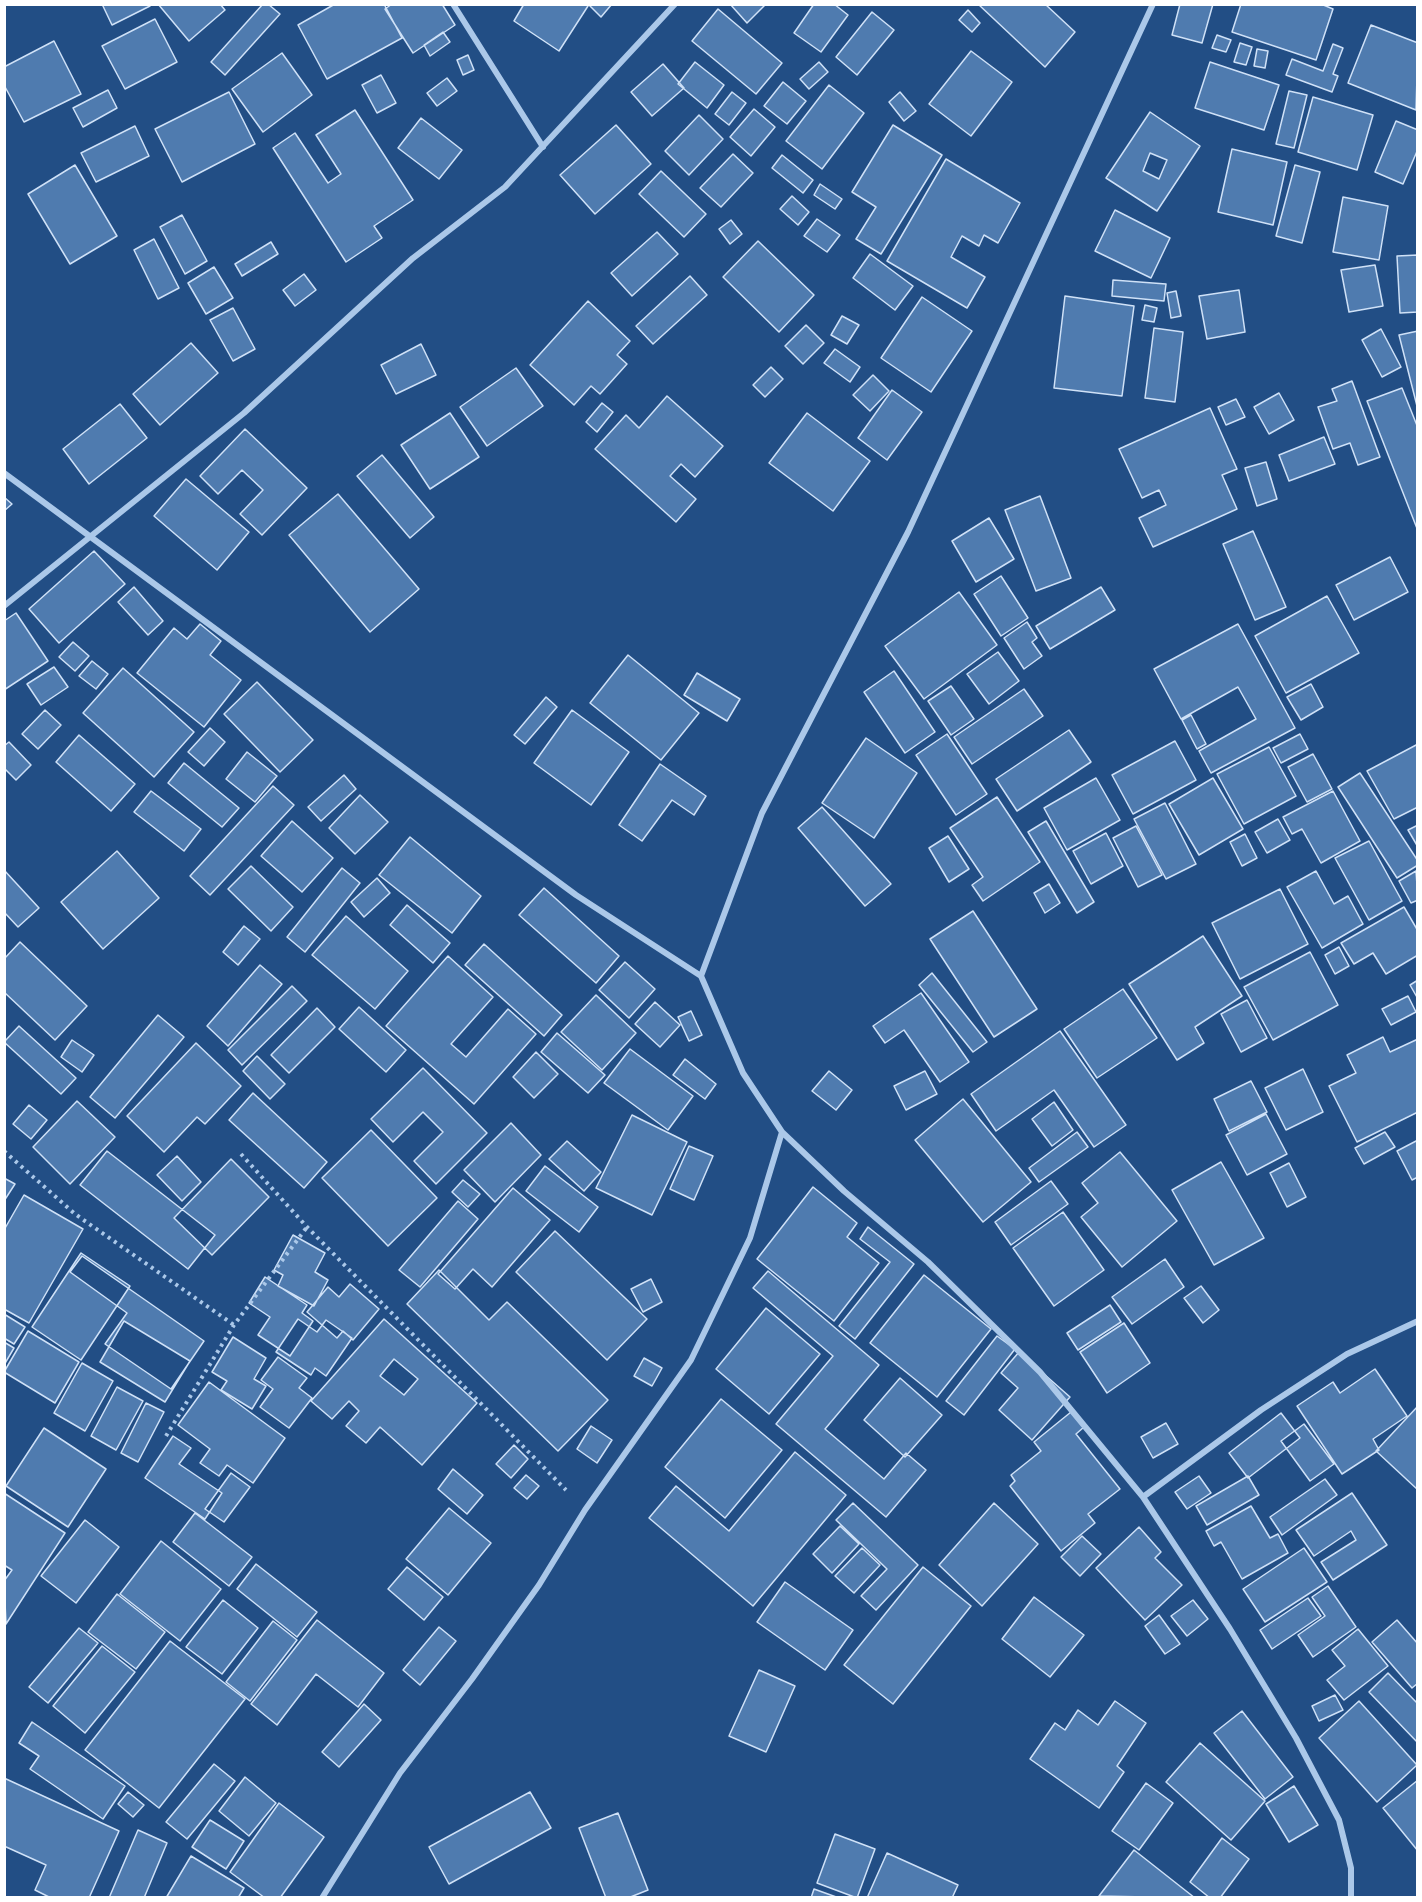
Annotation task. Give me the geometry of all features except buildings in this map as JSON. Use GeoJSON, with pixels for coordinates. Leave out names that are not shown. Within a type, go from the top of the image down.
{"type":"FeatureCollection","features":[{"type":"Feature","properties":{"kind":"street"},"geometry":{"type":"LineString","coordinates":[[453,4],[543,147]]}},
{"type":"Feature","properties":{"kind":"street"},"geometry":{"type":"LineString","coordinates":[[4,606],[244,413],[414,258],[505,187],[675,4]]}},
{"type":"Feature","properties":{"kind":"street"},"geometry":{"type":"LineString","coordinates":[[701,976],[762,813],[908,532],[1154,4]]}},
{"type":"Feature","properties":{"kind":"street"},"geometry":{"type":"LineString","coordinates":[[4,473],[576,895],[701,976],[743,1073],[782,1132],[844,1191],[928,1262],[1040,1371],[1143,1497],[1230,1629],[1296,1738],[1338,1820],[1351,1868],[1351,1898]]}},
{"type":"Feature","properties":{"kind":"street"},"geometry":{"type":"LineString","coordinates":[[322,1898],[400,1773],[486,1660],[538,1585],[585,1510],[691,1360],[750,1238],[782,1132]]}},
{"type":"Feature","properties":{"kind":"street"},"geometry":{"type":"LineString","coordinates":[[1143,1497],[1262,1410],[1347,1354],[1418,1321]]}},
{"type":"Feature","properties":{"kind":"path"},"geometry":{"type":"LineString","coordinates":[[4,1151],[75,1214],[234,1325]]}},
{"type":"Feature","properties":{"kind":"path"},"geometry":{"type":"LineString","coordinates":[[241,1154],[307,1227],[585,1510]]}},
{"type":"Feature","properties":{"kind":"path"},"geometry":{"type":"LineString","coordinates":[[166,1436],[234,1325],[307,1227]]}}]}
